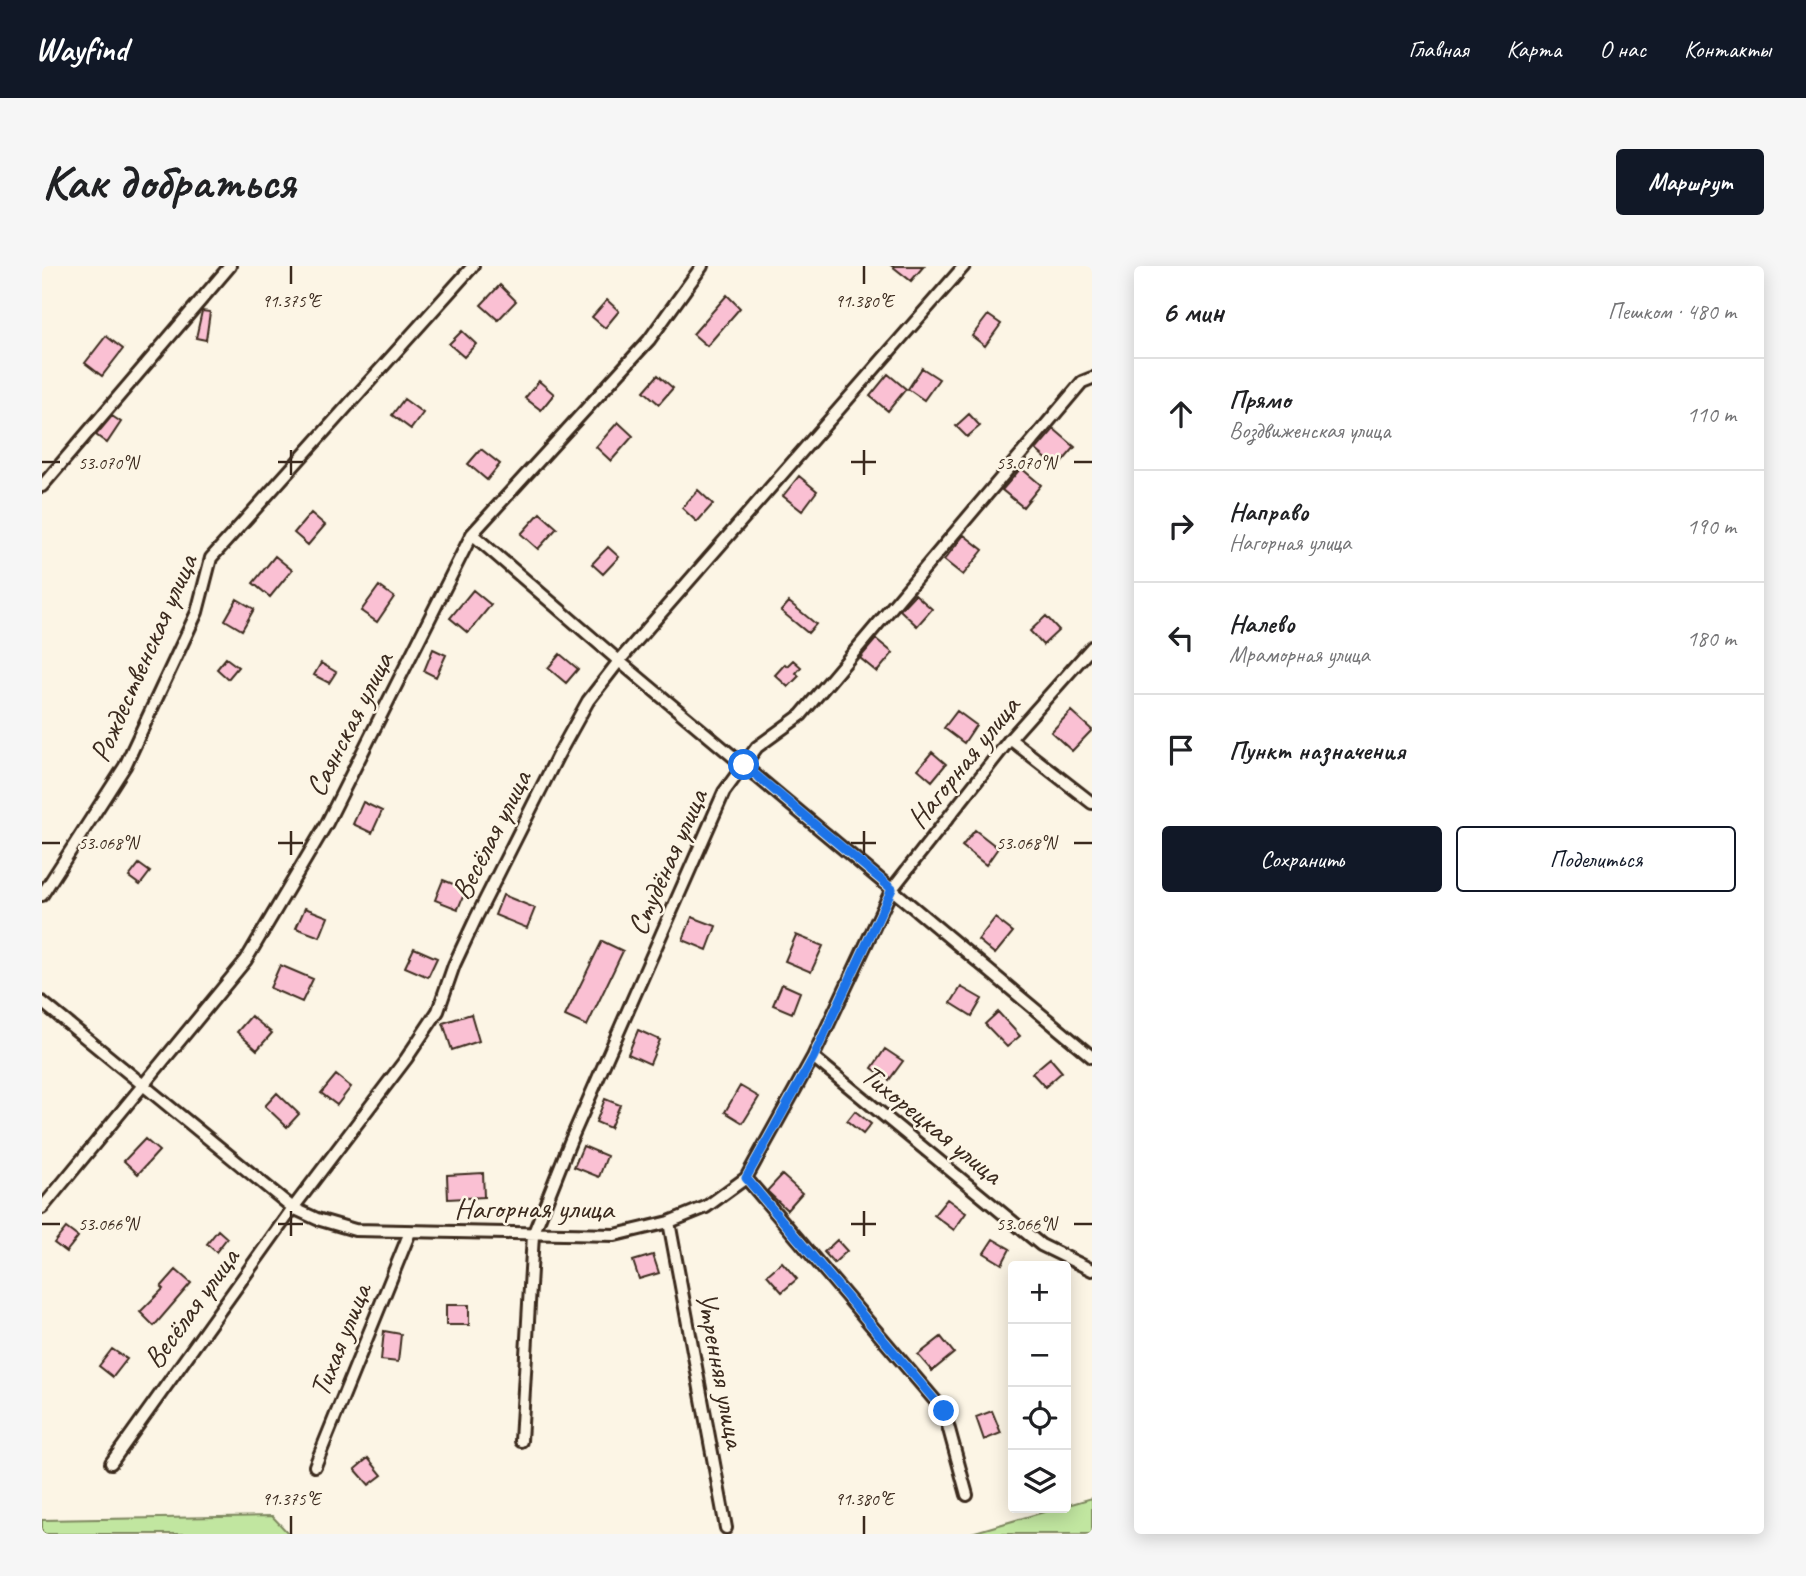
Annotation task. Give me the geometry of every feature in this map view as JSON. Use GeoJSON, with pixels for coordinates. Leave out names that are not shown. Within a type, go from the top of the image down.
{"type":"FeatureCollection","features":[{"type":"Feature","properties":{"kind":"street"},"geometry":{"type":"LineString","coordinates":[[42,486],[230,266]]}},
{"type":"Feature","properties":{"kind":"street","name":"Рождественская улица"},"geometry":{"type":"LineString","coordinates":[[42,895],[125,766],[197,612],[211,558],[473,266]]}},
{"type":"Feature","properties":{"kind":"street","name":"Саянская улица"},"geometry":{"type":"LineString","coordinates":[[42,1208],[253,949],[327,823],[472,534],[649,340],[702,266]]}},
{"type":"Feature","properties":{"kind":"street","name":"Весёлая улица"},"geometry":{"type":"LineString","coordinates":[[111,1463],[293,1208],[406,1059],[438,1011],[465,942],[557,757],[588,701],[619,661],[964,266]]}},
{"type":"Feature","properties":{"kind":"street","name":"Студёная улица"},"geometry":{"type":"LineString","coordinates":[[521,1441],[533,1236],[570,1142],[724,792],[757,747],[801,715],[1082,382],[1092,378]]}},
{"type":"Feature","properties":{"kind":"street"},"geometry":{"type":"LineString","coordinates":[[472,534],[619,661],[1092,1057]]}},
{"type":"Feature","properties":{"kind":"street","name":"Нагорная улица"},"geometry":{"type":"LineString","coordinates":[[42,1002],[293,1208],[317,1219],[355,1230],[533,1236],[615,1236],[669,1222],[706,1207],[746,1178],[813,1058],[892,889],[1010,739],[1092,646]]}},
{"type":"Feature","properties":{"kind":"street"},"geometry":{"type":"LineString","coordinates":[[1010,739],[1092,803]]}},
{"type":"Feature","properties":{"kind":"street","name":"Тихорецкая улица"},"geometry":{"type":"LineString","coordinates":[[813,1058],[1041,1245],[1092,1270]]}},
{"type":"Feature","properties":{"kind":"street"},"geometry":{"type":"LineString","coordinates":[[746,1178],[944,1411],[967,1495]]}},
{"type":"Feature","properties":{"kind":"street","name":"Утренняя улица"},"geometry":{"type":"LineString","coordinates":[[669,1222],[726,1528]]}},
{"type":"Feature","properties":{"kind":"street","name":"Тихая улица"},"geometry":{"type":"LineString","coordinates":[[315,1466],[410,1232]]}},
{"type":"Feature","properties":{"kind":"green space"},"geometry":{"type":"Polygon","coordinates":[[[1092,1498],[1092,1534],[968,1534],[1040,1513],[1071,1513],[1071,1504],[1092,1498]]]}},
{"type":"Feature","properties":{"kind":"green space"},"geometry":{"type":"Polygon","coordinates":[[[272,1516],[289,1534],[42,1534],[42,1520],[272,1516]]]}},
{"type":"Feature","properties":{"kind":"building"},"geometry":{"type":"Polygon","coordinates":[[[892,266],[924,266],[911,281],[892,266]]]}},
{"type":"Feature","properties":{"kind":"building"},"geometry":{"type":"Polygon","coordinates":[[[500,285],[516,301],[498,320],[481,305],[500,285]]]}},
{"type":"Feature","properties":{"kind":"building"},"geometry":{"type":"Polygon","coordinates":[[[727,295],[740,308],[707,346],[693,334],[727,295]]]}},
{"type":"Feature","properties":{"kind":"building"},"geometry":{"type":"Polygon","coordinates":[[[607,300],[619,311],[605,328],[592,317],[607,300]]]}},
{"type":"Feature","properties":{"kind":"building"},"geometry":{"type":"Polygon","coordinates":[[[202,311],[210,312],[206,340],[196,338],[202,311]]]}},
{"type":"Feature","properties":{"kind":"building"},"geometry":{"type":"Polygon","coordinates":[[[988,315],[1001,324],[985,346],[972,336],[988,315]]]}},
{"type":"Feature","properties":{"kind":"building"},"geometry":{"type":"Polygon","coordinates":[[[462,331],[476,344],[464,357],[449,344],[462,331]]]}},
{"type":"Feature","properties":{"kind":"building"},"geometry":{"type":"Polygon","coordinates":[[[106,336],[123,349],[102,376],[85,363],[106,336]]]}},
{"type":"Feature","properties":{"kind":"building"},"geometry":{"type":"Polygon","coordinates":[[[922,368],[939,379],[924,400],[908,389],[922,368]]]}},
{"type":"Feature","properties":{"kind":"building"},"geometry":{"type":"Polygon","coordinates":[[[888,374],[906,389],[888,411],[870,396],[888,374]]]}},
{"type":"Feature","properties":{"kind":"building"},"geometry":{"type":"Polygon","coordinates":[[[658,375],[673,388],[659,404],[644,391],[658,375]]]}},
{"type":"Feature","properties":{"kind":"building"},"geometry":{"type":"Polygon","coordinates":[[[539,381],[554,394],[541,410],[525,398],[539,381]]]}},
{"type":"Feature","properties":{"kind":"building"},"geometry":{"type":"Polygon","coordinates":[[[404,399],[423,413],[411,429],[392,415],[404,399]]]}},
{"type":"Feature","properties":{"kind":"building"},"geometry":{"type":"Polygon","coordinates":[[[969,414],[980,426],[967,437],[956,426],[969,414]]]}},
{"type":"Feature","properties":{"kind":"building"},"geometry":{"type":"Polygon","coordinates":[[[112,416],[121,422],[107,443],[96,435],[112,416]]]}},
{"type":"Feature","properties":{"kind":"building"},"geometry":{"type":"Polygon","coordinates":[[[618,422],[633,436],[611,461],[596,447],[618,422]]]}},
{"type":"Feature","properties":{"kind":"building"},"geometry":{"type":"Polygon","coordinates":[[[1054,429],[1075,447],[1057,468],[1036,450],[1054,429]]]}},
{"type":"Feature","properties":{"kind":"building"},"geometry":{"type":"Polygon","coordinates":[[[481,449],[500,464],[487,480],[468,464],[481,449]]]}},
{"type":"Feature","properties":{"kind":"building"},"geometry":{"type":"Polygon","coordinates":[[[1021,468],[1041,485],[1023,507],[1002,490],[1021,468]]]}},
{"type":"Feature","properties":{"kind":"building"},"geometry":{"type":"Polygon","coordinates":[[[799,476],[817,491],[802,511],[783,496],[799,476]]]}},
{"type":"Feature","properties":{"kind":"building"},"geometry":{"type":"Polygon","coordinates":[[[698,490],[713,504],[697,522],[682,508],[698,490]]]}},
{"type":"Feature","properties":{"kind":"building"},"geometry":{"type":"Polygon","coordinates":[[[311,513],[325,525],[308,545],[294,533],[311,513]]]}},
{"type":"Feature","properties":{"kind":"building"},"geometry":{"type":"Polygon","coordinates":[[[540,513],[557,528],[538,549],[521,534],[540,513]]]}},
{"type":"Feature","properties":{"kind":"building"},"geometry":{"type":"Polygon","coordinates":[[[964,535],[983,550],[963,575],[944,560],[964,535]]]}},
{"type":"Feature","properties":{"kind":"building"},"geometry":{"type":"Polygon","coordinates":[[[608,547],[619,557],[603,574],[592,564],[608,547]]]}},
{"type":"Feature","properties":{"kind":"building"},"geometry":{"type":"Polygon","coordinates":[[[275,556],[292,570],[270,597],[253,583],[275,556]]]}},
{"type":"Feature","properties":{"kind":"building"},"geometry":{"type":"Polygon","coordinates":[[[379,586],[394,597],[377,622],[361,611],[379,586]]]}},
{"type":"Feature","properties":{"kind":"building"},"geometry":{"type":"Polygon","coordinates":[[[473,590],[491,605],[468,633],[450,618],[473,590]]]}},
{"type":"Feature","properties":{"kind":"building"},"geometry":{"type":"Polygon","coordinates":[[[915,594],[932,609],[917,626],[900,610],[915,594]]]}},
{"type":"Feature","properties":{"kind":"building"},"geometry":{"type":"Polygon","coordinates":[[[237,599],[254,609],[242,630],[225,620],[237,599]]]}},
{"type":"Feature","properties":{"kind":"building"},"geometry":{"type":"Polygon","coordinates":[[[789,602],[816,624],[808,633],[781,611],[789,602]]]}},
{"type":"Feature","properties":{"kind":"building"},"geometry":{"type":"Polygon","coordinates":[[[1046,616],[1059,630],[1043,645],[1030,631],[1046,616]]]}},
{"type":"Feature","properties":{"kind":"building"},"geometry":{"type":"Polygon","coordinates":[[[876,639],[893,653],[877,672],[860,658],[876,639]]]}},
{"type":"Feature","properties":{"kind":"building"},"geometry":{"type":"Polygon","coordinates":[[[433,649],[446,655],[436,677],[424,671],[433,649]]]}},
{"type":"Feature","properties":{"kind":"building"},"geometry":{"type":"Polygon","coordinates":[[[560,654],[578,669],[566,683],[548,668],[560,654]]]}},
{"type":"Feature","properties":{"kind":"building"},"geometry":{"type":"Polygon","coordinates":[[[226,658],[238,667],[228,679],[217,669],[226,658]]]}},
{"type":"Feature","properties":{"kind":"building"},"geometry":{"type":"Polygon","coordinates":[[[793,660],[801,667],[796,673],[799,676],[788,687],[775,675],[793,660]]]}},
{"type":"Feature","properties":{"kind":"building"},"geometry":{"type":"Polygon","coordinates":[[[321,663],[336,672],[329,683],[314,675],[321,663]]]}},
{"type":"Feature","properties":{"kind":"building"},"geometry":{"type":"Polygon","coordinates":[[[957,711],[976,725],[964,743],[944,728],[957,711]]]}},
{"type":"Feature","properties":{"kind":"building"},"geometry":{"type":"Polygon","coordinates":[[[1071,711],[1092,730],[1072,751],[1051,732],[1071,711]]]}},
{"type":"Feature","properties":{"kind":"building"},"geometry":{"type":"Polygon","coordinates":[[[932,752],[946,764],[932,781],[918,769],[932,752]]]}},
{"type":"Feature","properties":{"kind":"building"},"geometry":{"type":"Polygon","coordinates":[[[363,802],[382,811],[372,833],[353,824],[363,802]]]}},
{"type":"Feature","properties":{"kind":"building"},"geometry":{"type":"Polygon","coordinates":[[[975,830],[998,848],[986,865],[962,846],[975,830]]]}},
{"type":"Feature","properties":{"kind":"building"},"geometry":{"type":"Polygon","coordinates":[[[139,864],[150,872],[140,885],[129,877],[139,864]]]}},
{"type":"Feature","properties":{"kind":"building"},"geometry":{"type":"Polygon","coordinates":[[[443,880],[466,889],[458,909],[435,900],[443,880]]]}},
{"type":"Feature","properties":{"kind":"building"},"geometry":{"type":"Polygon","coordinates":[[[503,895],[535,908],[527,928],[495,915],[503,895]]]}},
{"type":"Feature","properties":{"kind":"building"},"geometry":{"type":"Polygon","coordinates":[[[305,908],[328,917],[320,937],[296,928],[305,908]]]}},
{"type":"Feature","properties":{"kind":"building"},"geometry":{"type":"Polygon","coordinates":[[[692,917],[716,926],[707,950],[683,940],[692,917]]]}},
{"type":"Feature","properties":{"kind":"building"},"geometry":{"type":"Polygon","coordinates":[[[995,918],[1013,932],[995,954],[978,940],[995,918]]]}},
{"type":"Feature","properties":{"kind":"building"},"geometry":{"type":"Polygon","coordinates":[[[796,935],[823,946],[811,972],[785,961],[796,935]]]}},
{"type":"Feature","properties":{"kind":"building"},"geometry":{"type":"Polygon","coordinates":[[[602,941],[623,951],[587,1026],[565,1016],[602,941]]]}},
{"type":"Feature","properties":{"kind":"building"},"geometry":{"type":"Polygon","coordinates":[[[414,948],[437,958],[428,977],[405,967],[414,948]]]}},
{"type":"Feature","properties":{"kind":"building"},"geometry":{"type":"Polygon","coordinates":[[[280,965],[313,979],[302,1002],[270,988],[280,965]]]}},
{"type":"Feature","properties":{"kind":"building"},"geometry":{"type":"Polygon","coordinates":[[[782,984],[800,992],[792,1013],[773,1005],[782,984]]]}},
{"type":"Feature","properties":{"kind":"building"},"geometry":{"type":"Polygon","coordinates":[[[961,987],[982,999],[972,1016],[951,1003],[961,987]]]}},
{"type":"Feature","properties":{"kind":"building"},"geometry":{"type":"Polygon","coordinates":[[[998,1012],[1020,1036],[1007,1047],[985,1024],[998,1012]]]}},
{"type":"Feature","properties":{"kind":"building"},"geometry":{"type":"Polygon","coordinates":[[[471,1014],[479,1041],[452,1050],[443,1023],[471,1014]]]}},
{"type":"Feature","properties":{"kind":"building"},"geometry":{"type":"Polygon","coordinates":[[[251,1016],[272,1033],[257,1050],[237,1032],[251,1016]]]}},
{"type":"Feature","properties":{"kind":"building"},"geometry":{"type":"Polygon","coordinates":[[[638,1030],[660,1040],[650,1064],[628,1054],[638,1030]]]}},
{"type":"Feature","properties":{"kind":"building"},"geometry":{"type":"Polygon","coordinates":[[[885,1049],[903,1061],[889,1080],[872,1068],[885,1049]]]}},
{"type":"Feature","properties":{"kind":"building"},"geometry":{"type":"Polygon","coordinates":[[[1050,1058],[1062,1072],[1045,1087],[1032,1073],[1050,1058]]]}},
{"type":"Feature","properties":{"kind":"building"},"geometry":{"type":"Polygon","coordinates":[[[336,1075],[351,1087],[337,1105],[321,1093],[336,1075]]]}},
{"type":"Feature","properties":{"kind":"building"},"geometry":{"type":"Polygon","coordinates":[[[740,1086],[759,1097],[743,1123],[725,1112],[740,1086]]]}},
{"type":"Feature","properties":{"kind":"building"},"geometry":{"type":"Polygon","coordinates":[[[277,1093],[299,1114],[287,1127],[265,1106],[277,1093]]]}},
{"type":"Feature","properties":{"kind":"building"},"geometry":{"type":"Polygon","coordinates":[[[605,1099],[620,1105],[610,1128],[596,1122],[605,1099]]]}},
{"type":"Feature","properties":{"kind":"building"},"geometry":{"type":"Polygon","coordinates":[[[855,1111],[871,1124],[863,1134],[847,1121],[855,1111]]]}},
{"type":"Feature","properties":{"kind":"building"},"geometry":{"type":"Polygon","coordinates":[[[145,1139],[159,1151],[138,1174],[124,1161],[145,1139]]]}},
{"type":"Feature","properties":{"kind":"building"},"geometry":{"type":"Polygon","coordinates":[[[583,1146],[607,1156],[599,1177],[574,1167],[583,1146]]]}},
{"type":"Feature","properties":{"kind":"building"},"geometry":{"type":"Polygon","coordinates":[[[483,1173],[484,1197],[448,1199],[447,1175],[483,1173]]]}},
{"type":"Feature","properties":{"kind":"building"},"geometry":{"type":"Polygon","coordinates":[[[782,1175],[802,1193],[787,1210],[767,1191],[782,1175]]]}},
{"type":"Feature","properties":{"kind":"building"},"geometry":{"type":"Polygon","coordinates":[[[947,1199],[966,1213],[954,1230],[934,1215],[947,1199]]]}},
{"type":"Feature","properties":{"kind":"building"},"geometry":{"type":"Polygon","coordinates":[[[66,1228],[78,1237],[66,1252],[54,1243],[66,1228]]]}},
{"type":"Feature","properties":{"kind":"building"},"geometry":{"type":"Polygon","coordinates":[[[218,1230],[227,1238],[216,1252],[207,1244],[218,1230]]]}},
{"type":"Feature","properties":{"kind":"building"},"geometry":{"type":"Polygon","coordinates":[[[993,1239],[1010,1249],[1002,1264],[984,1253],[993,1239]]]}},
{"type":"Feature","properties":{"kind":"building"},"geometry":{"type":"Polygon","coordinates":[[[837,1240],[847,1251],[834,1263],[824,1252],[837,1240]]]}},
{"type":"Feature","properties":{"kind":"building"},"geometry":{"type":"Polygon","coordinates":[[[653,1255],[659,1273],[639,1279],[633,1261],[653,1255]]]}},
{"type":"Feature","properties":{"kind":"building"},"geometry":{"type":"Polygon","coordinates":[[[782,1262],[797,1279],[782,1292],[767,1275],[782,1262]]]}},
{"type":"Feature","properties":{"kind":"building"},"geometry":{"type":"Polygon","coordinates":[[[176,1270],[191,1283],[154,1326],[140,1312],[163,1289],[161,1287],[176,1270]]]}},
{"type":"Feature","properties":{"kind":"building"},"geometry":{"type":"Polygon","coordinates":[[[446,1305],[469,1305],[469,1325],[446,1325],[446,1305]]]}},
{"type":"Feature","properties":{"kind":"building"},"geometry":{"type":"Polygon","coordinates":[[[384,1331],[401,1334],[398,1362],[381,1360],[384,1331]]]}},
{"type":"Feature","properties":{"kind":"building"},"geometry":{"type":"Polygon","coordinates":[[[941,1337],[954,1353],[932,1371],[918,1355],[941,1337]]]}},
{"type":"Feature","properties":{"kind":"building"},"geometry":{"type":"Polygon","coordinates":[[[112,1349],[127,1359],[113,1377],[99,1366],[112,1349]]]}},
{"type":"Feature","properties":{"kind":"building"},"geometry":{"type":"Polygon","coordinates":[[[992,1411],[1001,1433],[984,1440],[976,1417],[992,1411]]]}},
{"type":"Feature","properties":{"kind":"building"},"geometry":{"type":"Polygon","coordinates":[[[368,1458],[382,1475],[369,1485],[355,1469],[368,1458]]]}},
{"type":"Feature","properties":{"kind":"route"},"geometry":{"type":"LineString","coordinates":[[744,765],[892,889],[813,1058],[746,1178],[944,1411]]}}]}
